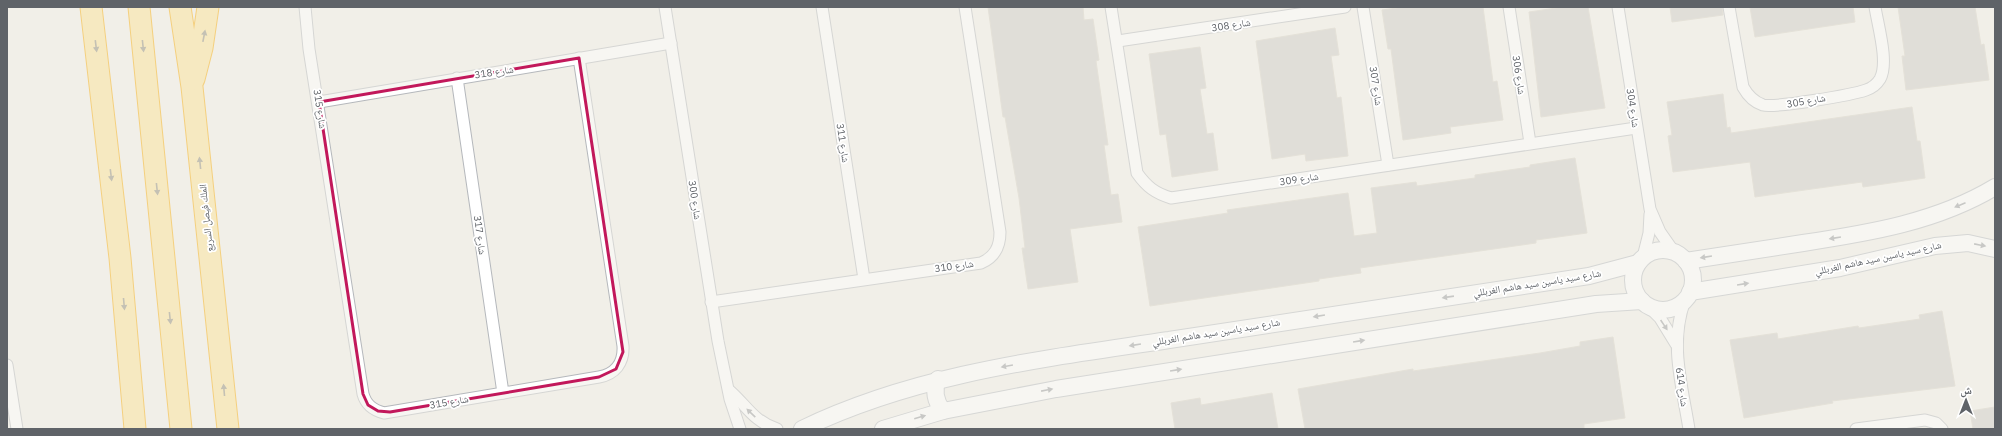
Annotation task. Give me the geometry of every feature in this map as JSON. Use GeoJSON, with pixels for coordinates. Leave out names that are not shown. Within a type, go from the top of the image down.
{"type":"FeatureCollection","features":[{"type":"Feature","properties":{"kind":"highway"},"geometry":{"type":"LineString","coordinates":[[91,7],[120,258],[135,429]]}},
{"type":"Feature","properties":{"kind":"highway"},"geometry":{"type":"LineString","coordinates":[[139,7],[181,429]]}},
{"type":"Feature","properties":{"kind":"highway","name":"الملك فيصل السريع"},"geometry":{"type":"LineString","coordinates":[[180,7],[192,87],[228,429]]}},
{"type":"Feature","properties":{"kind":"highway"},"geometry":{"type":"LineString","coordinates":[[192,87],[202,48],[208,7]]}},
{"type":"Feature","properties":{"kind":"street","name":"شارع 315"},"geometry":{"type":"LineString","coordinates":[[305,7],[309,49],[319,102],[365,400],[373,409],[384,413],[605,376],[616,369],[622,358],[622,338],[579,58]]}},
{"type":"Feature","properties":{"kind":"street","name":"شارع 300"},"geometry":{"type":"LineString","coordinates":[[666,7],[711,302],[721,358],[740,429]]}},
{"type":"Feature","properties":{"kind":"street","name":"شارع 311"},"geometry":{"type":"LineString","coordinates":[[822,7],[864,280]]}},
{"type":"Feature","properties":{"kind":"street","name":"شارع 310"},"geometry":{"type":"LineString","coordinates":[[711,302],[980,263],[992,256],[999,245],[1000,232],[965,7]]}},
{"type":"Feature","properties":{"kind":"street","name":"شارع 309"},"geometry":{"type":"LineString","coordinates":[[1111,7],[1118,41],[1137,173],[1145,185],[1157,194],[1171,198],[1186,197],[1530,143],[1636,128]]}},
{"type":"Feature","properties":{"kind":"street","name":"شارع 308"},"geometry":{"type":"LineString","coordinates":[[1118,41],[1345,7]]}},
{"type":"Feature","properties":{"kind":"street","name":"شارع 307"},"geometry":{"type":"LineString","coordinates":[[1363,7],[1388,165]]}},
{"type":"Feature","properties":{"kind":"street","name":"شارع 306"},"geometry":{"type":"LineString","coordinates":[[1509,7],[1530,143]]}},
{"type":"Feature","properties":{"kind":"street","name":"شارع 304"},"geometry":{"type":"LineString","coordinates":[[1618,7],[1650,209],[1649,233],[1640,260]]}},
{"type":"Feature","properties":{"kind":"street","name":"شارع 305"},"geometry":{"type":"LineString","coordinates":[[1729,7],[1743,88],[1755,101],[1771,106],[1859,92],[1874,86],[1879,81],[1884,66],[1875,7]]}},
{"type":"Feature","properties":{"kind":"street","name":"شارع 318"},"geometry":{"type":"LineString","coordinates":[[319,102],[671,43]]}},
{"type":"Feature","properties":{"kind":"street","name":"شارع 317"},"geometry":{"type":"LineString","coordinates":[[457,78],[503,393]]}},
{"type":"Feature","properties":{"kind":"street"},"geometry":{"type":"LineString","coordinates":[[1646,304],[1636,293],[1633,283],[1634,273],[1640,260],[1657,250],[1680,256],[1854,235],[1884,229],[1943,212],[1963,204],[1995,187]]}},
{"type":"Feature","properties":{"kind":"street","name":"شارع 304"},"geometry":{"type":"LineString","coordinates":[[1650,209],[1660,232],[1680,256]]}},
{"type":"Feature","properties":{"kind":"street","name":"شارع سيد ياسين سيد هاشم الغربللي"},"geometry":{"type":"LineString","coordinates":[[1688,296],[1840,268],[1935,246],[1968,243],[1995,250]]}},
{"type":"Feature","properties":{"kind":"street"},"geometry":{"type":"LineString","coordinates":[[883,429],[943,411],[1064,387],[1596,304],[1646,304],[1668,309],[1677,306],[1688,296],[1693,276],[1680,256]]}},
{"type":"Feature","properties":{"kind":"street","name":"شارع سيد ياسين سيد هاشم الغربللي"},"geometry":{"type":"LineString","coordinates":[[802,429],[861,403],[938,379],[1050,358],[1589,276],[1640,260]]}},
{"type":"Feature","properties":{"kind":"street","name":"شارع 614"},"geometry":{"type":"LineString","coordinates":[[1688,296],[1678,322],[1676,345],[1688,429]]}},
{"type":"Feature","properties":{"kind":"street","name":"شارع 614"},"geometry":{"type":"LineString","coordinates":[[1646,304],[1660,318],[1676,345]]}},
{"type":"Feature","properties":{"kind":"street"},"geometry":{"type":"LineString","coordinates":[[7,365],[17,429]]}},
{"type":"Feature","properties":{"kind":"street"},"geometry":{"type":"LineString","coordinates":[[938,379],[936,385],[936,399],[943,411]]}},
{"type":"Feature","properties":{"kind":"street","name":"شارع 300"},"geometry":{"type":"LineString","coordinates":[[730,391],[752,415],[768,426],[777,429]]}},
{"type":"Feature","properties":{"kind":"street"},"geometry":{"type":"LineString","coordinates":[[1856,429],[1925,420],[1936,423],[1942,429]]}},
{"type":"Feature","properties":{"kind":"highlighted area"},"geometry":{"type":"Polygon","coordinates":[[[579,58],[623,352],[616,369],[599,377],[390,412],[378,411],[368,405],[363,394],[319,102],[579,58]]]}},
{"type":"Feature","properties":{"kind":"building"},"geometry":{"type":"Polygon","coordinates":[[[988,7],[1083,7],[1084,20],[1093,19],[1099,60],[1096,61],[1108,145],[1104,145],[1111,195],[1118,194],[1122,222],[1070,229],[1078,282],[1028,289],[1022,248],[1025,248],[1019,198],[1005,117],[1003,117],[988,7]]]}},
{"type":"Feature","properties":{"kind":"building"},"geometry":{"type":"Polygon","coordinates":[[[1404,7],[1483,7],[1493,82],[1497,81],[1503,120],[1450,127],[1451,133],[1403,140],[1391,49],[1388,49],[1382,10],[1404,7]]]}},
{"type":"Feature","properties":{"kind":"building"},"geometry":{"type":"Polygon","coordinates":[[[1563,7],[1588,7],[1605,108],[1541,117],[1529,12],[1563,7]]]}},
{"type":"Feature","properties":{"kind":"building"},"geometry":{"type":"Polygon","coordinates":[[[1670,7],[1722,7],[1723,15],[1672,22],[1670,7]]]}},
{"type":"Feature","properties":{"kind":"building"},"geometry":{"type":"Polygon","coordinates":[[[1750,7],[1853,7],[1855,22],[1755,37],[1750,7]]]}},
{"type":"Feature","properties":{"kind":"building"},"geometry":{"type":"Polygon","coordinates":[[[1898,7],[1975,7],[1981,45],[1984,44],[1989,80],[1906,90],[1902,56],[1905,56],[1898,7]]]}},
{"type":"Feature","properties":{"kind":"building"},"geometry":{"type":"Polygon","coordinates":[[[1335,28],[1339,55],[1331,56],[1337,98],[1341,97],[1348,156],[1306,161],[1305,154],[1272,159],[1256,41],[1335,28]]]}},
{"type":"Feature","properties":{"kind":"building"},"geometry":{"type":"Polygon","coordinates":[[[1200,47],[1206,88],[1200,89],[1207,134],[1213,133],[1218,170],[1172,177],[1166,134],[1160,135],[1149,54],[1200,47]]]}},
{"type":"Feature","properties":{"kind":"building"},"geometry":{"type":"Polygon","coordinates":[[[1723,94],[1727,128],[1730,127],[1731,133],[1912,107],[1917,141],[1920,141],[1925,178],[1863,187],[1862,182],[1755,197],[1750,162],[1673,172],[1668,136],[1672,135],[1667,102],[1723,94]]]}},
{"type":"Feature","properties":{"kind":"building"},"geometry":{"type":"Polygon","coordinates":[[[1575,158],[1587,233],[1536,240],[1536,243],[1360,268],[1361,273],[1319,279],[1319,281],[1150,306],[1138,227],[1228,213],[1227,210],[1348,193],[1354,236],[1377,233],[1371,188],[1416,182],[1417,186],[1475,178],[1475,175],[1530,167],[1530,165],[1575,158]]]}},
{"type":"Feature","properties":{"kind":"building"},"geometry":{"type":"Polygon","coordinates":[[[1942,311],[1955,386],[1832,401],[1833,403],[1744,418],[1730,340],[1777,333],[1778,339],[1858,326],[1859,328],[1920,319],[1919,315],[1942,311]]]}},
{"type":"Feature","properties":{"kind":"building"},"geometry":{"type":"Polygon","coordinates":[[[1613,337],[1625,418],[1584,424],[1584,429],[1305,429],[1298,389],[1413,369],[1413,371],[1540,353],[1580,346],[1580,342],[1613,337]]]}},
{"type":"Feature","properties":{"kind":"building"},"geometry":{"type":"Polygon","coordinates":[[[1272,393],[1278,429],[1175,429],[1171,403],[1200,398],[1201,405],[1272,393]]]}},
{"type":"Feature","properties":{"kind":"building"},"geometry":{"type":"Polygon","coordinates":[[[1995,407],[1995,429],[1973,429],[1970,411],[1995,407]]]}}]}
